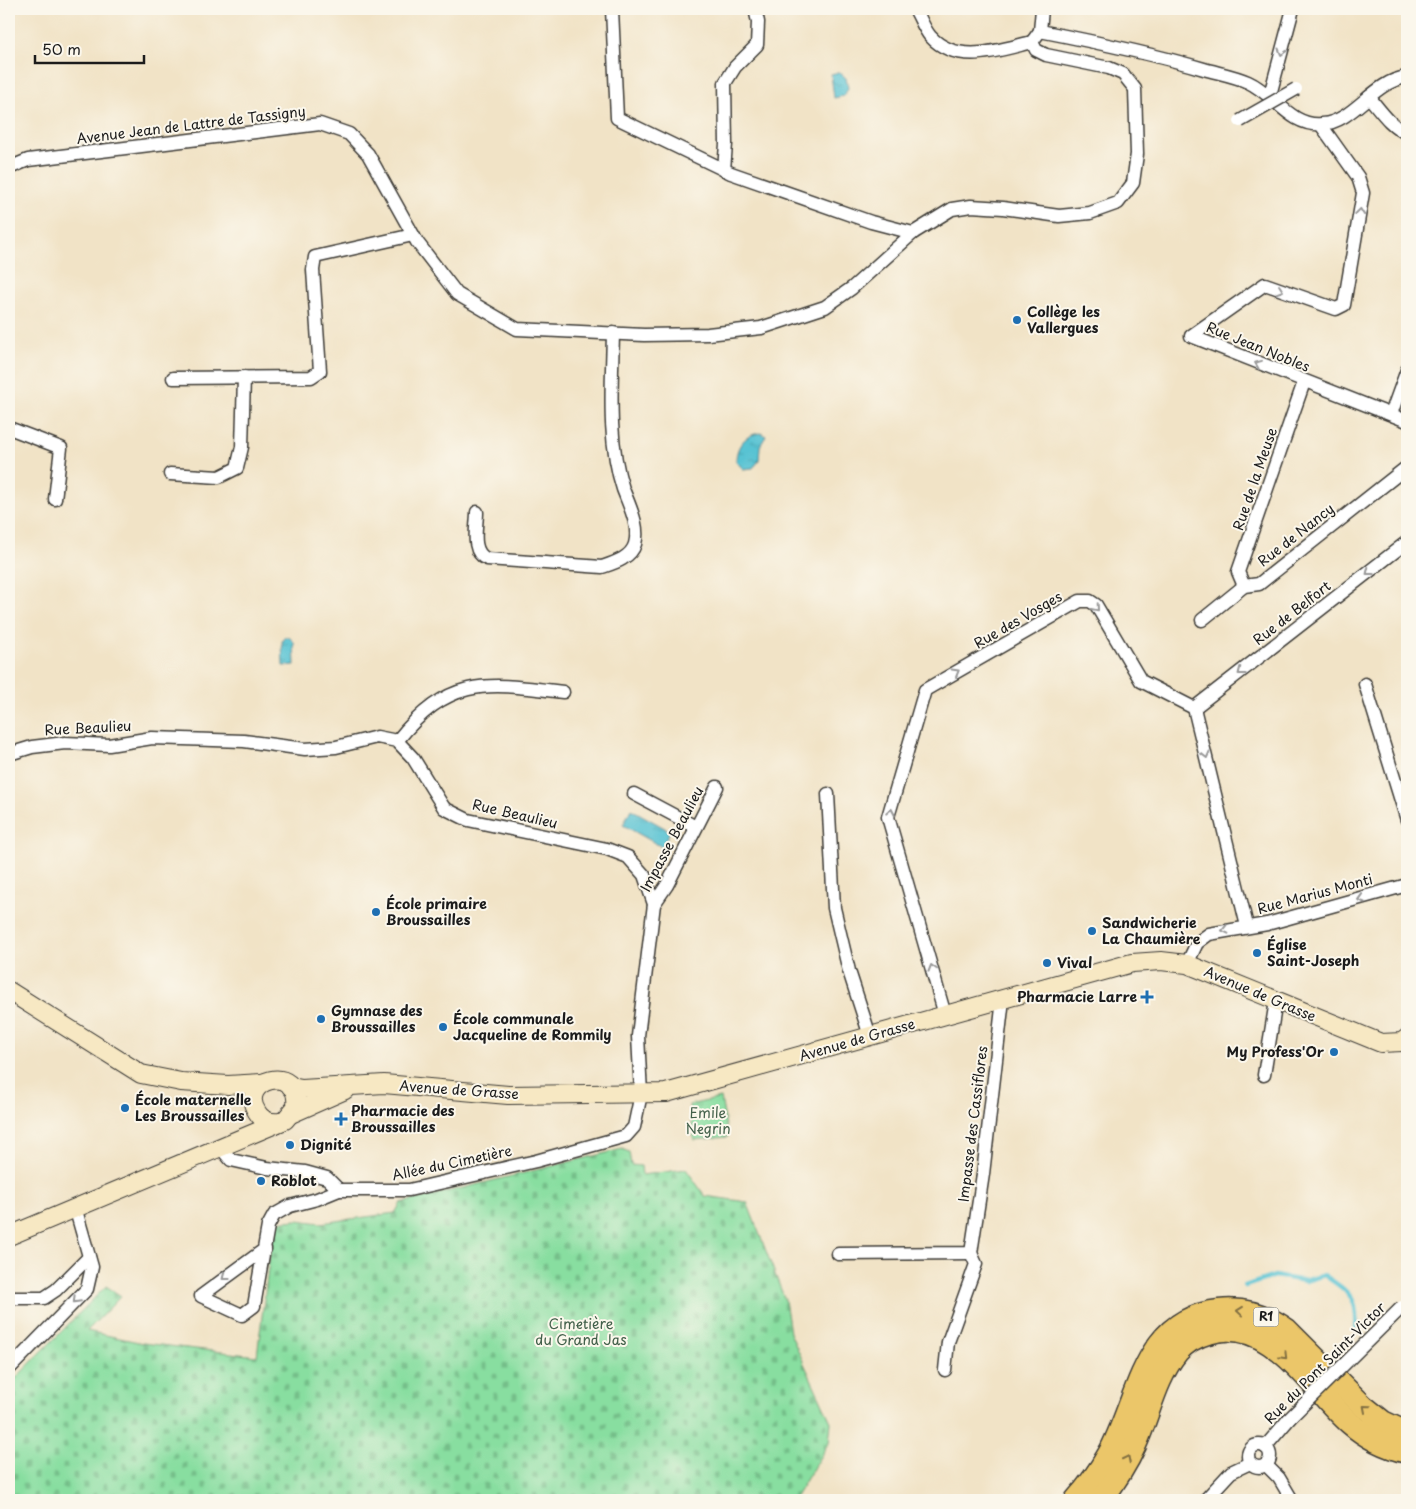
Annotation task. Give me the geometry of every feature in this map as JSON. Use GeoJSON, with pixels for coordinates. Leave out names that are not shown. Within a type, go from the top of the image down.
{"type":"FeatureCollection","features":[{"type":"Feature","properties":{"kind":"highway","name":"R1"},"geometry":{"type":"LineString","coordinates":[[1076,1500],[1086,1489],[1110,1453],[1147,1363],[1157,1347],[1169,1332],[1185,1321],[1214,1312],[1247,1311],[1273,1320],[1287,1330],[1363,1406],[1383,1422],[1407,1432]]}},
{"type":"Feature","properties":{"kind":"highway","name":"R1"},"geometry":{"type":"LineString","coordinates":[[1101,1500],[1123,1468],[1135,1445],[1168,1364],[1188,1342],[1217,1330],[1245,1332],[1269,1343],[1355,1427],[1378,1442],[1407,1452]]}},
{"type":"Feature","properties":{"kind":"street"},"geometry":{"type":"LineString","coordinates":[[612,9],[617,118],[724,170],[871,222],[913,233]]}},
{"type":"Feature","properties":{"kind":"street"},"geometry":{"type":"LineString","coordinates":[[724,170],[726,144],[725,83],[735,67],[757,45],[758,22],[755,9]]}},
{"type":"Feature","properties":{"kind":"street"},"geometry":{"type":"LineString","coordinates":[[915,9],[930,36],[945,47],[964,54],[991,52],[1032,42],[1040,31],[1042,9]]}},
{"type":"Feature","properties":{"kind":"street"},"geometry":{"type":"LineString","coordinates":[[1270,95],[1293,9]]}},
{"type":"Feature","properties":{"kind":"street"},"geometry":{"type":"LineString","coordinates":[[1040,31],[1174,60],[1248,82],[1270,95],[1285,113],[1306,123],[1321,124],[1334,122],[1384,85],[1407,77]]}},
{"type":"Feature","properties":{"kind":"street","name":"Avenue Jean de Lattre de Tassigny"},"geometry":{"type":"LineString","coordinates":[[9,168],[28,160],[320,124],[349,134],[368,154],[413,235],[456,294],[517,329],[708,334],[761,328],[825,307],[852,288],[913,233],[952,209],[971,206],[1059,216],[1090,213],[1118,203],[1133,182],[1137,154],[1134,89],[1123,74],[1109,68],[1046,55],[1036,50],[1032,42]]}},
{"type":"Feature","properties":{"kind":"street"},"geometry":{"type":"LineString","coordinates":[[1240,121],[1296,89]]}},
{"type":"Feature","properties":{"kind":"street"},"geometry":{"type":"LineString","coordinates":[[1369,97],[1399,130],[1407,133]]}},
{"type":"Feature","properties":{"kind":"street","name":"Rue Jean Nobles"},"geometry":{"type":"LineString","coordinates":[[1321,124],[1358,177],[1363,193],[1344,305],[1336,309],[1265,284],[1191,336],[1407,421]]}},
{"type":"Feature","properties":{"kind":"street"},"geometry":{"type":"LineString","coordinates":[[173,378],[311,377],[320,372],[312,270],[315,257],[413,235]]}},
{"type":"Feature","properties":{"kind":"street"},"geometry":{"type":"LineString","coordinates":[[477,512],[476,551],[480,557],[487,559],[602,567],[617,562],[630,553],[635,545],[636,528],[613,454],[613,333]]}},
{"type":"Feature","properties":{"kind":"street"},"geometry":{"type":"LineString","coordinates":[[1391,414],[1407,370]]}},
{"type":"Feature","properties":{"kind":"street"},"geometry":{"type":"LineString","coordinates":[[170,474],[219,477],[237,468],[242,447],[244,377]]}},
{"type":"Feature","properties":{"kind":"street","name":"Rue de la Meuse"},"geometry":{"type":"LineString","coordinates":[[1244,586],[1238,572],[1304,382]]}},
{"type":"Feature","properties":{"kind":"street"},"geometry":{"type":"LineString","coordinates":[[9,428],[61,448],[55,498]]}},
{"type":"Feature","properties":{"kind":"street","name":"Rue de Nancy"},"geometry":{"type":"LineString","coordinates":[[1202,620],[1244,586],[1259,584],[1407,467]]}},
{"type":"Feature","properties":{"kind":"street","name":"Rue de Belfort"},"geometry":{"type":"LineString","coordinates":[[1194,708],[1407,542]]}},
{"type":"Feature","properties":{"kind":"street","name":"Rue des Vosges"},"geometry":{"type":"LineString","coordinates":[[945,1015],[888,818],[925,690],[1080,601],[1090,601],[1096,605],[1141,681],[1194,708]]}},
{"type":"Feature","properties":{"kind":"street"},"geometry":{"type":"LineString","coordinates":[[1365,684],[1407,820]]}},
{"type":"Feature","properties":{"kind":"street"},"geometry":{"type":"LineString","coordinates":[[398,741],[414,720],[448,694],[483,685],[563,692]]}},
{"type":"Feature","properties":{"kind":"street"},"geometry":{"type":"LineString","coordinates":[[1194,708],[1228,840],[1247,926]]}},
{"type":"Feature","properties":{"kind":"street","name":"Rue Beaulieu"},"geometry":{"type":"LineString","coordinates":[[9,754],[32,747],[57,744],[109,745],[152,738],[244,740],[305,749],[336,748],[377,737],[398,741],[412,758],[444,808],[468,820],[607,849],[628,857],[644,874],[654,904],[638,1036],[641,1094]]}},
{"type":"Feature","properties":{"kind":"street","name":"Impasse Beaulieu"},"geometry":{"type":"LineString","coordinates":[[654,904],[717,787]]}},
{"type":"Feature","properties":{"kind":"street"},"geometry":{"type":"LineString","coordinates":[[634,794],[696,827]]}},
{"type":"Feature","properties":{"kind":"street"},"geometry":{"type":"LineString","coordinates":[[828,794],[834,908],[849,971],[870,1036]]}},
{"type":"Feature","properties":{"kind":"street","name":"Rue Marius Monti"},"geometry":{"type":"LineString","coordinates":[[1187,964],[1197,943],[1203,936],[1247,926],[1267,924],[1407,885]]}},
{"type":"Feature","properties":{"kind":"street","name":"Avenue de Grasse"},"geometry":{"type":"LineString","coordinates":[[9,1236],[287,1118],[354,1086],[384,1084],[508,1094],[666,1093],[1132,963],[1162,961],[1187,964],[1380,1043],[1406,1045]]}},
{"type":"Feature","properties":{"kind":"street"},"geometry":{"type":"LineString","coordinates":[[9,990],[141,1074],[181,1082],[228,1085],[262,1083],[274,1079],[287,1082],[292,1087],[297,1100],[287,1118],[268,1122],[243,1092],[228,1085]]}},
{"type":"Feature","properties":{"kind":"street","name":"Impasse des Cassiflores"},"geometry":{"type":"LineString","coordinates":[[945,1370],[948,1342],[976,1264],[971,1253],[983,1174],[1003,999]]}},
{"type":"Feature","properties":{"kind":"street"},"geometry":{"type":"LineString","coordinates":[[1264,1075],[1276,1001]]}},
{"type":"Feature","properties":{"kind":"street"},"geometry":{"type":"LineString","coordinates":[[255,1107],[254,1094],[262,1083]]}},
{"type":"Feature","properties":{"kind":"street"},"geometry":{"type":"LineString","coordinates":[[292,1087],[302,1089],[354,1086]]}},
{"type":"Feature","properties":{"kind":"street","name":"Allée du Cimetière"},"geometry":{"type":"LineString","coordinates":[[264,1249],[229,1273],[201,1296],[242,1315],[254,1306],[264,1249],[268,1226],[274,1215],[290,1206],[317,1199],[339,1190],[387,1192],[409,1190],[614,1140],[626,1136],[634,1127],[641,1094]]}},
{"type":"Feature","properties":{"kind":"street","name":"Avenue de Grasse"},"geometry":{"type":"LineString","coordinates":[[227,1144],[255,1107]]}},
{"type":"Feature","properties":{"kind":"street"},"geometry":{"type":"LineString","coordinates":[[227,1144],[231,1160],[267,1168],[305,1172],[327,1178],[339,1190]]}},
{"type":"Feature","properties":{"kind":"street"},"geometry":{"type":"LineString","coordinates":[[9,1369],[87,1289],[92,1266],[75,1207]]}},
{"type":"Feature","properties":{"kind":"street"},"geometry":{"type":"LineString","coordinates":[[838,1254],[971,1253]]}},
{"type":"Feature","properties":{"kind":"street"},"geometry":{"type":"LineString","coordinates":[[9,1298],[44,1298],[67,1280],[89,1257]]}},
{"type":"Feature","properties":{"kind":"street","name":"Rue du Pont Saint-Victor"},"geometry":{"type":"LineString","coordinates":[[1265,1447],[1289,1419],[1404,1305]]}},
{"type":"Feature","properties":{"kind":"street"},"geometry":{"type":"LineString","coordinates":[[1255,1446],[1265,1447],[1270,1454],[1266,1465],[1258,1468],[1250,1463],[1248,1458],[1250,1448],[1255,1446]]}},
{"type":"Feature","properties":{"kind":"street"},"geometry":{"type":"LineString","coordinates":[[1206,1500],[1231,1472],[1250,1463]]}},
{"type":"Feature","properties":{"kind":"street"},"geometry":{"type":"LineString","coordinates":[[1266,1465],[1279,1478],[1292,1500]]}},
{"type":"Feature","properties":{"kind":"green space","name":"Emile Negrin"},"geometry":{"type":"Polygon","coordinates":[[[721,1098],[728,1137],[694,1140],[689,1105],[721,1098]]]}},
{"type":"Feature","properties":{"kind":"green space","name":"Cimetière du Grand Jas"},"geometry":{"type":"Polygon","coordinates":[[[622,1149],[629,1152],[631,1165],[641,1166],[642,1175],[686,1169],[705,1196],[747,1202],[785,1300],[790,1333],[831,1422],[829,1442],[794,1500],[9,1500],[9,1385],[106,1286],[121,1296],[87,1331],[143,1343],[257,1356],[274,1222],[297,1220],[321,1223],[395,1213],[401,1203],[622,1149]]]}},
{"type":"Feature","properties":{"kind":"water"},"geometry":{"type":"Polygon","coordinates":[[[839,72],[846,78],[848,88],[844,96],[834,98],[831,74],[839,72]]]}},
{"type":"Feature","properties":{"kind":"water"},"geometry":{"type":"Polygon","coordinates":[[[761,433],[766,436],[760,446],[759,461],[753,468],[743,469],[736,461],[740,445],[746,438],[761,433]]]}},
{"type":"Feature","properties":{"kind":"water"},"geometry":{"type":"Polygon","coordinates":[[[284,637],[289,637],[294,642],[295,665],[283,666],[282,641],[284,637]]]}},
{"type":"Feature","properties":{"kind":"water"},"geometry":{"type":"Polygon","coordinates":[[[631,809],[670,831],[662,847],[623,825],[631,809]]]}},
{"type":"Feature","properties":{"kind":"waterway"},"geometry":{"type":"LineString","coordinates":[[1245,1286],[1275,1276],[1305,1281],[1324,1275],[1350,1296],[1355,1308],[1356,1328]]}},
{"type":"Feature","properties":{"kind":"place","name":"Collège les Vallergues"},"geometry":{"type":"Point","coordinates":[1017,320]}},
{"type":"Feature","properties":{"kind":"place","name":"École primaire Broussailles"},"geometry":{"type":"Point","coordinates":[376,912]}},
{"type":"Feature","properties":{"kind":"place","name":"Sandwicherie La Chaumière"},"geometry":{"type":"Point","coordinates":[1092,931]}},
{"type":"Feature","properties":{"kind":"place","name":"Église Saint-Joseph"},"geometry":{"type":"Point","coordinates":[1257,953]}},
{"type":"Feature","properties":{"kind":"place","name":"Vival"},"geometry":{"type":"Point","coordinates":[1047,963]}},
{"type":"Feature","properties":{"kind":"place","name":"Pharmacie Larre"},"geometry":{"type":"Point","coordinates":[1147,997]}},
{"type":"Feature","properties":{"kind":"place","name":"Gymnase des Broussailles"},"geometry":{"type":"Point","coordinates":[321,1019]}},
{"type":"Feature","properties":{"kind":"place","name":"École communale Jacqueline de Rommily"},"geometry":{"type":"Point","coordinates":[443,1027]}},
{"type":"Feature","properties":{"kind":"place","name":"My Profess'Or"},"geometry":{"type":"Point","coordinates":[1334,1052]}},
{"type":"Feature","properties":{"kind":"place","name":"École maternelle Les Broussailles"},"geometry":{"type":"Point","coordinates":[125,1108]}},
{"type":"Feature","properties":{"kind":"place","name":"Pharmacie des Broussailles"},"geometry":{"type":"Point","coordinates":[341,1119]}},
{"type":"Feature","properties":{"kind":"place","name":"Dignité"},"geometry":{"type":"Point","coordinates":[290,1145]}},
{"type":"Feature","properties":{"kind":"place","name":"Roblot"},"geometry":{"type":"Point","coordinates":[261,1181]}}]}
